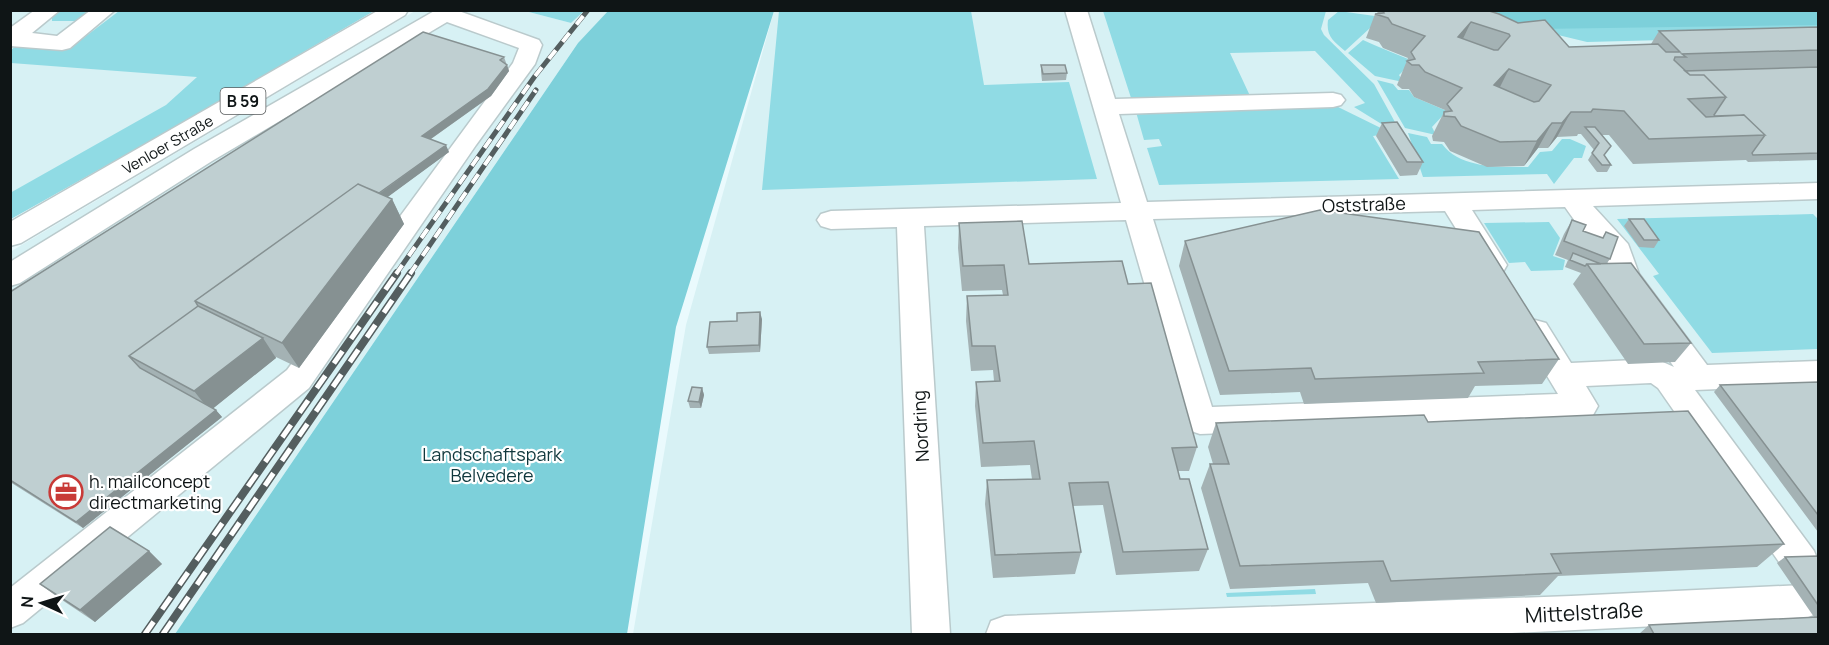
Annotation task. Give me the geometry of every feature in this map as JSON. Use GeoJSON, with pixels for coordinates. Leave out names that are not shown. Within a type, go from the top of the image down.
{"type":"FeatureCollection","features":[{"type":"Feature","properties":{"kind":"main road","name":"Venloer Straße"},"geometry":{"type":"LineString","coordinates":[[10,241],[397,10]]}},
{"type":"Feature","properties":{"kind":"main road","name":"Venloer Straße"},"geometry":{"type":"LineString","coordinates":[[10,236],[94,189]]}},
{"type":"Feature","properties":{"kind":"lane"},"geometry":{"type":"LineString","coordinates":[[11,34],[62,43],[105,10]]}},
{"type":"Feature","properties":{"kind":"lane"},"geometry":{"type":"LineString","coordinates":[[1076,10],[1200,422],[1582,406],[1453,202]]}},
{"type":"Feature","properties":{"kind":"lane"},"geometry":{"type":"LineString","coordinates":[[10,276],[203,155],[445,14],[531,45],[524,64],[466,141],[403,234],[298,379],[10,611]]}},
{"type":"Feature","properties":{"kind":"lane"},"geometry":{"type":"LineString","coordinates":[[11,34],[42,16]]}},
{"type":"Feature","properties":{"kind":"lane"},"geometry":{"type":"LineString","coordinates":[[1105,107],[1334,100]]}},
{"type":"Feature","properties":{"kind":"lane","name":"Oststraße"},"geometry":{"type":"LineString","coordinates":[[831,220],[1818,191]]}},
{"type":"Feature","properties":{"kind":"lane"},"geometry":{"type":"LineString","coordinates":[[1572,198],[1597,231],[1618,252],[1624,276],[1684,379],[1801,562]]}},
{"type":"Feature","properties":{"kind":"lane","name":"Nordring"},"geometry":{"type":"LineString","coordinates":[[910,218],[931,634]]}},
{"type":"Feature","properties":{"kind":"lane"},"geometry":{"type":"LineString","coordinates":[[1562,375],[1656,372],[1684,379],[1818,373]]}},
{"type":"Feature","properties":{"kind":"lane","name":"Mittelstraße"},"geometry":{"type":"LineString","coordinates":[[1005,634],[1576,624],[1803,602]]}},
{"type":"Feature","properties":{"kind":"shaded area"},"geometry":{"type":"Polygon","coordinates":[[[1458,10],[1818,36],[1818,634],[633,634],[686,325],[774,11],[1458,10]]]}},
{"type":"Feature","properties":{"kind":"shaded area"},"geometry":{"type":"Polygon","coordinates":[[[11,11],[333,11],[11,198],[11,11]]]}},
{"type":"Feature","properties":{"kind":"shaded area"},"geometry":{"type":"Polygon","coordinates":[[[59,11],[97,11],[79,21],[52,21],[52,15],[59,11]]]}},
{"type":"Feature","properties":{"kind":"shaded area"},"geometry":{"type":"Polygon","coordinates":[[[119,11],[374,11],[11,219],[10,193],[166,105],[197,77],[11,63],[11,50],[16,46],[69,49],[119,11]]]}},
{"type":"Feature","properties":{"kind":"shaded area"},"geometry":{"type":"Polygon","coordinates":[[[415,11],[525,11],[571,23],[584,11],[608,11],[578,43],[175,634],[11,634],[10,252],[415,11]]]}},
{"type":"Feature","properties":{"kind":"shaded area"},"geometry":{"type":"Polygon","coordinates":[[[525,11],[584,11],[571,23],[525,11]]]}},
{"type":"Feature","properties":{"kind":"shaded area"},"geometry":{"type":"Polygon","coordinates":[[[779,11],[971,11],[984,85],[1069,82],[1097,179],[762,190],[779,11]]]}},
{"type":"Feature","properties":{"kind":"shaded area"},"geometry":{"type":"Polygon","coordinates":[[[1103,11],[1326,11],[1321,29],[1324,35],[1374,84],[1401,133],[1396,133],[1354,107],[1365,103],[1315,51],[1230,53],[1251,98],[1132,101],[1103,11]]]}},
{"type":"Feature","properties":{"kind":"shaded area"},"geometry":{"type":"Polygon","coordinates":[[[1339,11],[1382,17],[1345,51],[1334,41],[1328,30],[1328,20],[1339,11]]]}},
{"type":"Feature","properties":{"kind":"shaded area"},"geometry":{"type":"Polygon","coordinates":[[[1458,11],[1818,11],[1818,36],[1587,42],[1458,11]]]}},
{"type":"Feature","properties":{"kind":"shaded area"},"geometry":{"type":"Polygon","coordinates":[[[1363,40],[1413,61],[1399,75],[1403,82],[1375,76],[1348,53],[1363,40]]]}},
{"type":"Feature","properties":{"kind":"shaded area"},"geometry":{"type":"Polygon","coordinates":[[[1377,80],[1393,84],[1398,90],[1409,90],[1414,97],[1447,111],[1432,127],[1436,135],[1405,128],[1377,80]]]}},
{"type":"Feature","properties":{"kind":"shaded area"},"geometry":{"type":"Polygon","coordinates":[[[1334,105],[1391,133],[1373,136],[1399,179],[1159,185],[1147,148],[1162,146],[1159,139],[1144,140],[1136,112],[1334,105]]]}},
{"type":"Feature","properties":{"kind":"shaded area"},"geometry":{"type":"Polygon","coordinates":[[[1408,133],[1427,137],[1431,144],[1442,144],[1450,152],[1470,162],[1493,166],[1528,167],[1540,152],[1552,151],[1562,139],[1570,139],[1586,146],[1582,158],[1574,158],[1554,184],[1547,174],[1423,177],[1408,133]]]}},
{"type":"Feature","properties":{"kind":"shaded area"},"geometry":{"type":"Polygon","coordinates":[[[1813,214],[1818,219],[1818,349],[1712,353],[1653,276],[1659,274],[1617,219],[1813,214]]]}},
{"type":"Feature","properties":{"kind":"shaded area"},"geometry":{"type":"Polygon","coordinates":[[[1549,222],[1560,238],[1553,256],[1565,260],[1563,270],[1531,271],[1525,262],[1509,263],[1484,223],[1549,222]]]}},
{"type":"Feature","properties":{"kind":"shaded area"},"geometry":{"type":"Polygon","coordinates":[[[1315,589],[1316,594],[1227,597],[1226,593],[1315,589]]]}},
{"type":"Feature","properties":{"kind":"green space"},"geometry":{"type":"Polygon","coordinates":[[[1818,10],[1818,25],[1537,29],[1462,11],[1818,10]]]}},
{"type":"Feature","properties":{"kind":"green space","name":"Landschaftspark Belvedere"},"geometry":{"type":"Polygon","coordinates":[[[608,11],[774,11],[676,327],[627,634],[175,634],[578,43],[608,11]]]}},
{"type":"Feature","properties":{"kind":"building"},"geometry":{"type":"Polygon","coordinates":[[[1382,10],[1486,10],[1518,23],[1545,20],[1569,47],[1658,44],[1666,52],[1680,52],[1659,31],[1818,27],[1818,50],[1682,54],[1686,57],[1675,57],[1674,60],[1690,75],[1704,75],[1726,97],[1688,99],[1706,117],[1744,115],[1765,135],[1649,139],[1624,111],[1593,109],[1591,112],[1571,112],[1562,123],[1552,123],[1537,141],[1500,142],[1461,126],[1455,117],[1444,116],[1444,112],[1452,111],[1447,104],[1462,88],[1425,72],[1419,65],[1412,65],[1407,61],[1415,59],[1411,52],[1425,36],[1392,24],[1388,18],[1375,14],[1384,13],[1382,10]],[[1471,22],[1458,37],[1498,50],[1510,36],[1509,34],[1471,22]],[[1509,69],[1494,85],[1534,102],[1539,101],[1551,85],[1509,69]]]}},
{"type":"Feature","properties":{"kind":"building"},"geometry":{"type":"Polygon","coordinates":[[[423,32],[504,57],[500,60],[507,65],[488,89],[422,136],[446,145],[379,193],[358,184],[195,301],[198,306],[129,356],[140,368],[216,410],[76,522],[10,480],[10,292],[423,32]]]}},
{"type":"Feature","properties":{"kind":"building"},"geometry":{"type":"Polygon","coordinates":[[[1041,65],[1065,65],[1067,73],[1043,74],[1041,65]]]}},
{"type":"Feature","properties":{"kind":"building"},"geometry":{"type":"Polygon","coordinates":[[[1818,67],[1818,153],[1753,155],[1752,153],[1765,135],[1744,115],[1715,116],[1726,97],[1704,75],[1690,75],[1685,71],[1818,67]]]}},
{"type":"Feature","properties":{"kind":"building"},"geometry":{"type":"Polygon","coordinates":[[[1397,122],[1423,162],[1407,162],[1382,123],[1397,122]]]}},
{"type":"Feature","properties":{"kind":"building"},"geometry":{"type":"Polygon","coordinates":[[[1585,127],[1595,127],[1611,146],[1604,155],[1611,165],[1602,165],[1592,153],[1599,143],[1585,127]]]}},
{"type":"Feature","properties":{"kind":"building"},"geometry":{"type":"Polygon","coordinates":[[[358,184],[392,199],[282,343],[195,301],[358,184]]]}},
{"type":"Feature","properties":{"kind":"building"},"geometry":{"type":"Polygon","coordinates":[[[1320,210],[1479,232],[1559,359],[1478,362],[1484,373],[1315,379],[1311,368],[1229,371],[1185,241],[1320,210]]]}},
{"type":"Feature","properties":{"kind":"building"},"geometry":{"type":"Polygon","coordinates":[[[1629,219],[1644,219],[1659,240],[1644,240],[1629,219]]]}},
{"type":"Feature","properties":{"kind":"building"},"geometry":{"type":"Polygon","coordinates":[[[1572,220],[1586,225],[1583,231],[1603,238],[1606,232],[1618,237],[1610,259],[1564,241],[1572,220]]]}},
{"type":"Feature","properties":{"kind":"building"},"geometry":{"type":"Polygon","coordinates":[[[1022,221],[1029,264],[1122,261],[1128,284],[1151,283],[1197,447],[1172,448],[1180,479],[1189,479],[1208,549],[1123,552],[1108,482],[1069,483],[1081,552],[995,555],[987,480],[1040,479],[1034,441],[983,443],[976,382],[1000,381],[995,346],[972,346],[967,296],[1008,295],[1004,265],[963,266],[959,223],[1022,221]]]}},
{"type":"Feature","properties":{"kind":"building"},"geometry":{"type":"Polygon","coordinates":[[[1573,253],[1601,264],[1585,266],[1570,260],[1573,253]]]}},
{"type":"Feature","properties":{"kind":"building"},"geometry":{"type":"Polygon","coordinates":[[[1631,263],[1691,343],[1644,344],[1587,264],[1631,263]]]}},
{"type":"Feature","properties":{"kind":"building"},"geometry":{"type":"Polygon","coordinates":[[[198,306],[263,338],[194,391],[129,356],[198,306]]]}},
{"type":"Feature","properties":{"kind":"building"},"geometry":{"type":"Polygon","coordinates":[[[760,312],[759,345],[707,347],[710,322],[737,321],[737,313],[760,312]]]}},
{"type":"Feature","properties":{"kind":"building"},"geometry":{"type":"Polygon","coordinates":[[[1818,382],[1818,515],[1720,385],[1818,382]]]}},
{"type":"Feature","properties":{"kind":"building"},"geometry":{"type":"Polygon","coordinates":[[[692,387],[702,388],[699,402],[688,401],[692,387]]]}},
{"type":"Feature","properties":{"kind":"building"},"geometry":{"type":"Polygon","coordinates":[[[1688,411],[1784,544],[1551,554],[1561,573],[1391,581],[1383,561],[1240,566],[1210,464],[1229,464],[1216,423],[1424,415],[1428,422],[1688,411]]]}},
{"type":"Feature","properties":{"kind":"building"},"geometry":{"type":"Polygon","coordinates":[[[110,527],[149,551],[80,610],[40,584],[110,527]]]}},
{"type":"Feature","properties":{"kind":"building"},"geometry":{"type":"Polygon","coordinates":[[[1818,556],[1818,605],[1785,557],[1818,556]]]}},
{"type":"Feature","properties":{"kind":"building"},"geometry":{"type":"Polygon","coordinates":[[[1818,617],[1818,634],[1654,634],[1649,625],[1818,617]]]}},
{"type":"Feature","properties":{"kind":"railway"},"geometry":{"type":"LineString","coordinates":[[396,274],[535,76],[588,10]]}},
{"type":"Feature","properties":{"kind":"railway"},"geometry":{"type":"LineString","coordinates":[[410,274],[536,90]]}},
{"type":"Feature","properties":{"kind":"railway"},"geometry":{"type":"LineString","coordinates":[[145,634],[397,273]]}},
{"type":"Feature","properties":{"kind":"railway"},"geometry":{"type":"LineString","coordinates":[[163,634],[411,273]]}},
{"type":"Feature","properties":{"kind":"place","name":"h. mailconcept directmarketing"},"geometry":{"type":"Point","coordinates":[66,492]}}]}
